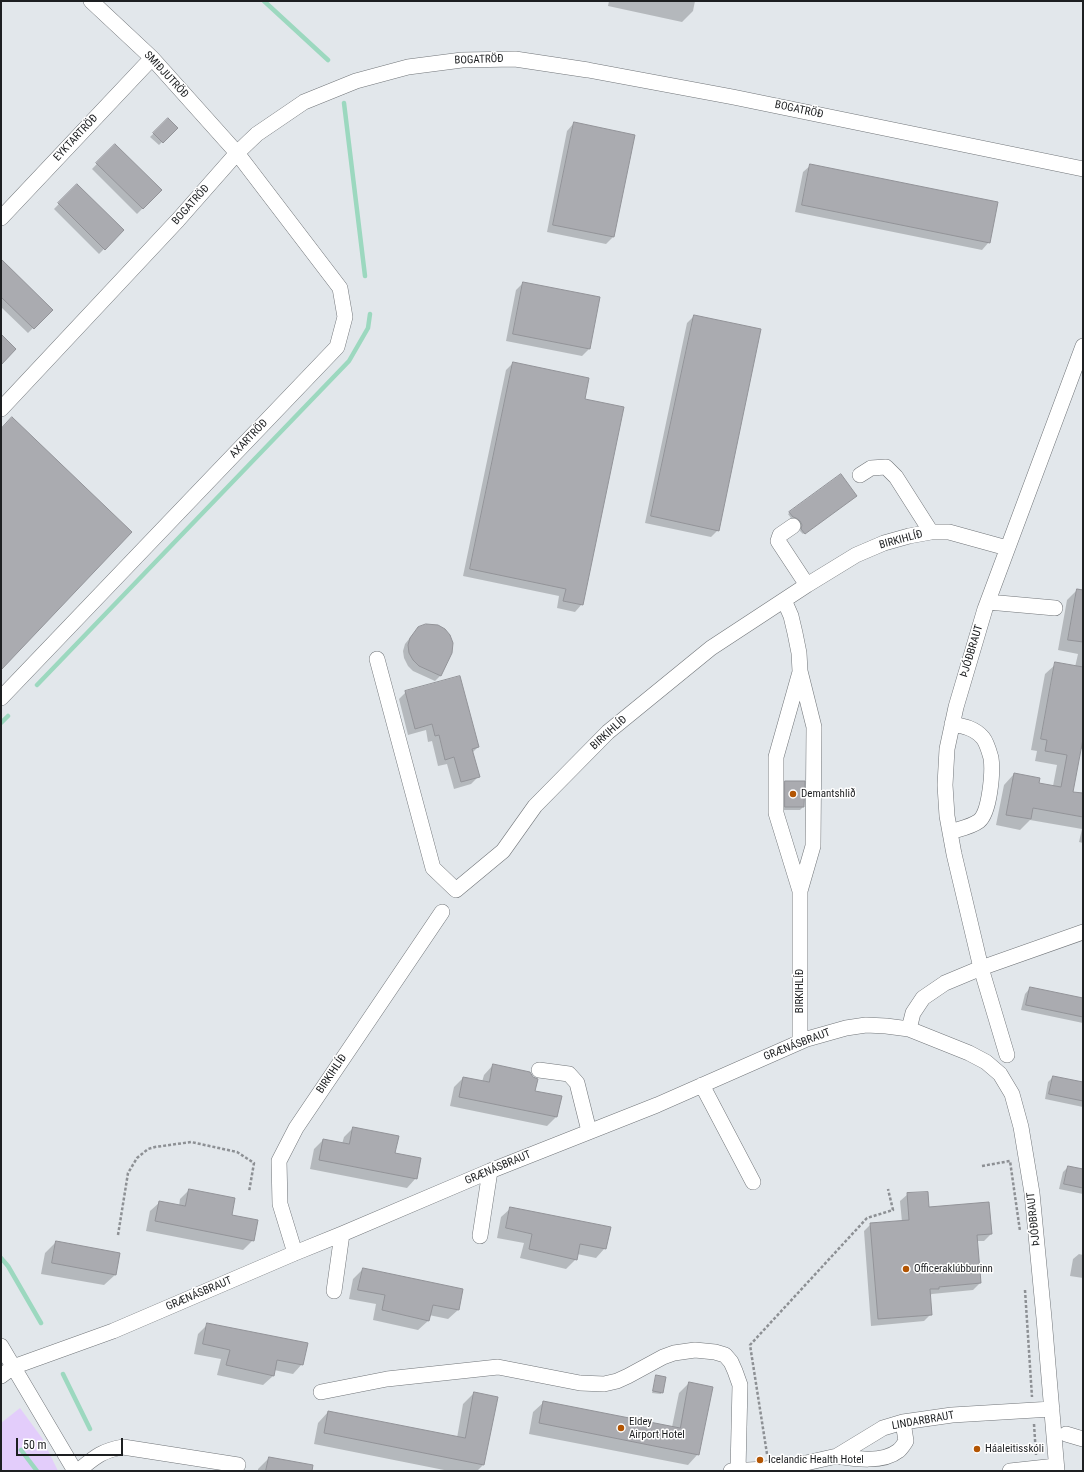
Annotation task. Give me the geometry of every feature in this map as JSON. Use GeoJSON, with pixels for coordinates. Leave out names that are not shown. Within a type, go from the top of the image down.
{"type":"FeatureCollection","features":[{"type":"Feature","properties":{"kind":"street","name":"SMIÐJUTRÖÐ"},"geometry":{"type":"LineString","coordinates":[[91,1],[152,58],[237,153]]}},
{"type":"Feature","properties":{"kind":"street","name":"EYKTARTRÖÐ"},"geometry":{"type":"LineString","coordinates":[[4,210],[152,58]]}},
{"type":"Feature","properties":{"kind":"street","name":"BOGATRÖÐ"},"geometry":{"type":"LineString","coordinates":[[1,409],[178,220],[237,153],[257,134],[304,102],[356,81],[382,73],[435,62],[489,58],[516,59],[588,70],[733,97],[1083,168]]}},
{"type":"Feature","properties":{"kind":"street","name":"AXARTRÖÐ"},"geometry":{"type":"LineString","coordinates":[[1,698],[337,347],[345,317],[340,288],[237,153]]}},
{"type":"Feature","properties":{"kind":"street","name":"ÞJÓÐBRAUT"},"geometry":{"type":"LineString","coordinates":[[981,968],[950,832],[944,786],[947,749],[956,706],[988,602],[1083,347]]}},
{"type":"Feature","properties":{"kind":"street"},"geometry":{"type":"LineString","coordinates":[[860,475],[871,468],[886,467],[896,477],[931,532]]}},
{"type":"Feature","properties":{"kind":"street"},"geometry":{"type":"LineString","coordinates":[[793,526],[780,535],[778,541],[807,585]]}},
{"type":"Feature","properties":{"kind":"street","name":"BIRKIHLÍÐ"},"geometry":{"type":"LineString","coordinates":[[377,659],[433,868],[456,890],[503,851],[535,806],[608,732],[711,648],[807,585],[856,555],[884,542],[931,532],[949,532],[1007,548]]}},
{"type":"Feature","properties":{"kind":"street","name":"BIRKIHLÍÐ"},"geometry":{"type":"LineString","coordinates":[[784,600],[791,616],[799,653],[800,671],[814,727],[813,846],[800,891],[800,1042]]}},
{"type":"Feature","properties":{"kind":"street"},"geometry":{"type":"LineString","coordinates":[[988,602],[1055,608]]}},
{"type":"Feature","properties":{"kind":"street","name":"BIRKIHLÍÐ"},"geometry":{"type":"LineString","coordinates":[[800,671],[776,758],[776,812],[800,891]]}},
{"type":"Feature","properties":{"kind":"street"},"geometry":{"type":"LineString","coordinates":[[950,832],[972,824],[984,815],[987,807],[991,770],[988,748],[983,738],[977,732],[967,727],[952,724]]}},
{"type":"Feature","properties":{"kind":"street","name":"BIRKIHLÍÐ"},"geometry":{"type":"LineString","coordinates":[[295,1253],[280,1204],[280,1161],[296,1128],[442,912]]}},
{"type":"Feature","properties":{"kind":"street"},"geometry":{"type":"LineString","coordinates":[[909,1029],[913,1013],[923,998],[945,984],[981,968],[1083,932]]}},
{"type":"Feature","properties":{"kind":"street"},"geometry":{"type":"LineString","coordinates":[[981,968],[1007,1055]]}},
{"type":"Feature","properties":{"kind":"street","name":"GRÆNÁSBRAUT"},"geometry":{"type":"LineString","coordinates":[[7,1371],[113,1332],[490,1171],[657,1105],[800,1042],[846,1028],[859,1026],[886,1026],[909,1029]]}},
{"type":"Feature","properties":{"kind":"street","name":"ÞJÓÐBRAUT"},"geometry":{"type":"LineString","coordinates":[[909,1029],[964,1051],[986,1062],[1000,1074],[1012,1094],[1021,1128],[1032,1193],[1056,1468]]}},
{"type":"Feature","properties":{"kind":"street"},"geometry":{"type":"LineString","coordinates":[[539,1070],[569,1074],[577,1083],[589,1131]]}},
{"type":"Feature","properties":{"kind":"street"},"geometry":{"type":"LineString","coordinates":[[702,1085],[753,1182]]}},
{"type":"Feature","properties":{"kind":"street"},"geometry":{"type":"LineString","coordinates":[[480,1236],[490,1171]]}},
{"type":"Feature","properties":{"kind":"street"},"geometry":{"type":"LineString","coordinates":[[334,1291],[342,1234]]}},
{"type":"Feature","properties":{"kind":"street"},"geometry":{"type":"LineString","coordinates":[[1,1346],[7,1371],[36,1404],[75,1471]]}},
{"type":"Feature","properties":{"kind":"street"},"geometry":{"type":"LineString","coordinates":[[320,1392],[387,1379],[498,1367],[580,1383],[604,1384],[617,1381],[663,1357],[674,1353],[695,1350],[715,1352],[725,1355],[731,1362],[740,1385],[738,1471]]}},
{"type":"Feature","properties":{"kind":"street","name":"LINDARBRAUT"},"geometry":{"type":"LineString","coordinates":[[731,1471],[767,1470],[837,1456],[883,1428],[903,1422],[952,1415],[1052,1409]]}},
{"type":"Feature","properties":{"kind":"street"},"geometry":{"type":"LineString","coordinates":[[837,1456],[860,1460],[884,1457],[898,1451],[906,1441],[903,1422]]}},
{"type":"Feature","properties":{"kind":"street"},"geometry":{"type":"LineString","coordinates":[[1066,1434],[1083,1439]]}},
{"type":"Feature","properties":{"kind":"street"},"geometry":{"type":"LineString","coordinates":[[78,1471],[95,1456],[111,1449],[123,1447],[238,1465]]}},
{"type":"Feature","properties":{"kind":"street"},"geometry":{"type":"LineString","coordinates":[[1010,1471],[1037,1468],[1056,1468]]}},
{"type":"Feature","properties":{"kind":"path"},"geometry":{"type":"LineString","coordinates":[[118,1235],[128,1173],[137,1158],[148,1149],[191,1142],[237,1152],[254,1163],[249,1192]]}},
{"type":"Feature","properties":{"kind":"path"},"geometry":{"type":"LineString","coordinates":[[982,1166],[1010,1161],[1020,1236]]}},
{"type":"Feature","properties":{"kind":"path"},"geometry":{"type":"LineString","coordinates":[[767,1470],[750,1345],[866,1218],[893,1210],[888,1189]]}},
{"type":"Feature","properties":{"kind":"path"},"geometry":{"type":"LineString","coordinates":[[1025,1282],[1037,1468]]}},
{"type":"Feature","properties":{"kind":"shaded area"},"geometry":{"type":"Polygon","coordinates":[[[20,1408],[42,1438],[58,1471],[1,1471],[1,1423],[20,1408]]]}},
{"type":"Feature","properties":{"kind":"building"},"geometry":{"type":"Polygon","coordinates":[[[168,118],[178,128],[163,143],[153,133],[168,118]]]}},
{"type":"Feature","properties":{"kind":"building"},"geometry":{"type":"Polygon","coordinates":[[[574,122],[635,135],[614,237],[553,225],[574,122]]]}},
{"type":"Feature","properties":{"kind":"building"},"geometry":{"type":"Polygon","coordinates":[[[115,144],[162,190],[143,209],[96,163],[115,144]]]}},
{"type":"Feature","properties":{"kind":"building"},"geometry":{"type":"Polygon","coordinates":[[[810,164],[998,202],[990,243],[802,205],[810,164]]]}},
{"type":"Feature","properties":{"kind":"building"},"geometry":{"type":"Polygon","coordinates":[[[77,184],[124,230],[105,250],[58,203],[77,184]]]}},
{"type":"Feature","properties":{"kind":"building"},"geometry":{"type":"Polygon","coordinates":[[[1,259],[53,310],[34,329],[1,297],[1,259]]]}},
{"type":"Feature","properties":{"kind":"building"},"geometry":{"type":"Polygon","coordinates":[[[523,282],[600,297],[590,349],[513,334],[523,282]]]}},
{"type":"Feature","properties":{"kind":"building"},"geometry":{"type":"Polygon","coordinates":[[[694,315],[761,329],[719,531],[651,516],[694,315]]]}},
{"type":"Feature","properties":{"kind":"building"},"geometry":{"type":"Polygon","coordinates":[[[1,334],[16,349],[1,365],[1,334]]]}},
{"type":"Feature","properties":{"kind":"building"},"geometry":{"type":"Polygon","coordinates":[[[513,362],[589,378],[585,399],[624,407],[583,605],[563,601],[566,589],[470,569],[513,362]]]}},
{"type":"Feature","properties":{"kind":"building"},"geometry":{"type":"Polygon","coordinates":[[[12,417],[132,532],[1,670],[1,429],[12,417]]]}},
{"type":"Feature","properties":{"kind":"building"},"geometry":{"type":"Polygon","coordinates":[[[841,474],[857,496],[805,534],[801,529],[802,525],[800,521],[793,517],[789,512],[841,474]]]}},
{"type":"Feature","properties":{"kind":"building"},"geometry":{"type":"Polygon","coordinates":[[[1077,589],[1083,590],[1083,642],[1068,640],[1077,589]]]}},
{"type":"Feature","properties":{"kind":"building"},"geometry":{"type":"Polygon","coordinates":[[[426,624],[438,625],[445,629],[450,635],[453,643],[452,653],[441,676],[419,666],[409,653],[408,645],[410,638],[418,627],[426,624]]]}},
{"type":"Feature","properties":{"kind":"building"},"geometry":{"type":"Polygon","coordinates":[[[1055,662],[1083,667],[1083,739],[1073,792],[1083,793],[1083,817],[1033,808],[1031,819],[1006,815],[1014,773],[1040,778],[1039,783],[1061,787],[1067,755],[1045,751],[1047,740],[1041,739],[1055,662]]]}},
{"type":"Feature","properties":{"kind":"building"},"geometry":{"type":"Polygon","coordinates":[[[460,676],[479,747],[472,749],[480,777],[461,782],[454,757],[445,760],[439,735],[435,736],[432,724],[415,729],[405,691],[460,676]]]}},
{"type":"Feature","properties":{"kind":"building","name":"Demantshlið"},"geometry":{"type":"Polygon","coordinates":[[[785,781],[805,781],[804,807],[785,807],[785,781]]]}},
{"type":"Feature","properties":{"kind":"building"},"geometry":{"type":"Polygon","coordinates":[[[1030,987],[1083,998],[1083,1017],[1026,1005],[1030,987]]]}},
{"type":"Feature","properties":{"kind":"building"},"geometry":{"type":"Polygon","coordinates":[[[493,1064],[530,1072],[533,1077],[538,1079],[535,1091],[562,1096],[557,1117],[459,1097],[463,1077],[489,1082],[493,1064]]]}},
{"type":"Feature","properties":{"kind":"building"},"geometry":{"type":"Polygon","coordinates":[[[1053,1076],[1083,1082],[1083,1101],[1049,1094],[1053,1076]]]}},
{"type":"Feature","properties":{"kind":"building"},"geometry":{"type":"Polygon","coordinates":[[[353,1127],[399,1136],[395,1153],[421,1158],[417,1179],[319,1160],[323,1139],[349,1144],[353,1127]]]}},
{"type":"Feature","properties":{"kind":"building"},"geometry":{"type":"Polygon","coordinates":[[[1068,1166],[1083,1169],[1083,1188],[1064,1184],[1068,1166]]]}},
{"type":"Feature","properties":{"kind":"building"},"geometry":{"type":"Polygon","coordinates":[[[189,1189],[235,1198],[232,1215],[258,1220],[254,1241],[155,1221],[159,1201],[185,1206],[189,1189]]]}},
{"type":"Feature","properties":{"kind":"building","name":"Officeraklúbburinn"},"geometry":{"type":"Polygon","coordinates":[[[928,1192],[929,1207],[989,1202],[992,1234],[977,1235],[981,1283],[930,1289],[932,1315],[878,1319],[870,1223],[909,1220],[907,1193],[928,1192]]]}},
{"type":"Feature","properties":{"kind":"building"},"geometry":{"type":"Polygon","coordinates":[[[510,1207],[611,1227],[606,1249],[580,1244],[577,1260],[529,1249],[532,1234],[506,1228],[510,1207]]]}},
{"type":"Feature","properties":{"kind":"building"},"geometry":{"type":"Polygon","coordinates":[[[56,1241],[120,1253],[116,1275],[52,1263],[56,1241]]]}},
{"type":"Feature","properties":{"kind":"building"},"geometry":{"type":"Polygon","coordinates":[[[363,1268],[463,1289],[459,1310],[433,1305],[429,1321],[382,1310],[385,1295],[358,1290],[363,1268]]]}},
{"type":"Feature","properties":{"kind":"building"},"geometry":{"type":"Polygon","coordinates":[[[207,1323],[308,1343],[303,1365],[277,1360],[274,1376],[226,1365],[230,1350],[203,1344],[207,1323]]]}},
{"type":"Feature","properties":{"kind":"building"},"geometry":{"type":"Polygon","coordinates":[[[656,1375],[666,1377],[663,1393],[653,1391],[656,1375]]]}},
{"type":"Feature","properties":{"kind":"building"},"geometry":{"type":"Polygon","coordinates":[[[689,1382],[713,1387],[699,1455],[539,1423],[543,1401],[680,1428],[689,1382]]]}},
{"type":"Feature","properties":{"kind":"building"},"geometry":{"type":"Polygon","coordinates":[[[474,1392],[498,1397],[484,1465],[324,1433],[328,1411],[465,1438],[474,1392]]]}},
{"type":"Feature","properties":{"kind":"building"},"geometry":{"type":"Polygon","coordinates":[[[269,1457],[313,1465],[312,1471],[266,1471],[269,1457]]]}},
{"type":"Feature","properties":{"kind":"waterway"},"geometry":{"type":"LineString","coordinates":[[264,1],[328,60]]}},
{"type":"Feature","properties":{"kind":"waterway"},"geometry":{"type":"LineString","coordinates":[[344,103],[365,276]]}},
{"type":"Feature","properties":{"kind":"waterway"},"geometry":{"type":"LineString","coordinates":[[37,685],[349,361],[368,328],[370,314]]}},
{"type":"Feature","properties":{"kind":"waterway"},"geometry":{"type":"LineString","coordinates":[[1,723],[8,716]]}},
{"type":"Feature","properties":{"kind":"waterway"},"geometry":{"type":"LineString","coordinates":[[1,1258],[8,1266],[41,1323]]}},
{"type":"Feature","properties":{"kind":"waterway"},"geometry":{"type":"LineString","coordinates":[[63,1374],[90,1429]]}},
{"type":"Feature","properties":{"kind":"waterway"},"geometry":{"type":"LineString","coordinates":[[21,1450],[37,1471]]}},
{"type":"Feature","properties":{"kind":"place","name":"Demantshlið"},"geometry":{"type":"Point","coordinates":[793,794]}},
{"type":"Feature","properties":{"kind":"place","name":"Officeraklúbburinn"},"geometry":{"type":"Point","coordinates":[906,1269]}},
{"type":"Feature","properties":{"kind":"place","name":"Eldey Airport Hotel"},"geometry":{"type":"Point","coordinates":[621,1428]}},
{"type":"Feature","properties":{"kind":"place","name":"Háaleitisskóli"},"geometry":{"type":"Point","coordinates":[977,1449]}},
{"type":"Feature","properties":{"kind":"place","name":"Icelandic Health Hotel"},"geometry":{"type":"Point","coordinates":[760,1460]}}]}
